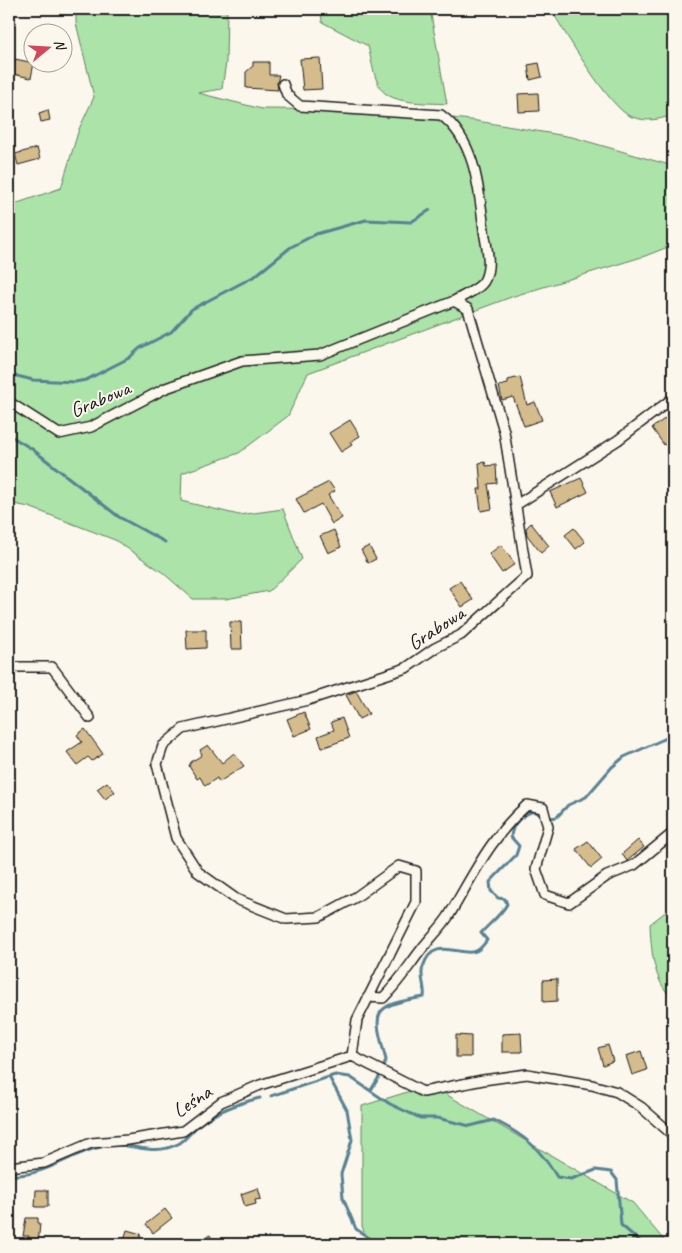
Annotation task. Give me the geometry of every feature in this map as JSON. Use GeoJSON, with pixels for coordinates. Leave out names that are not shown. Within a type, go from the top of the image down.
{"type":"FeatureCollection","features":[{"type":"Feature","properties":{"kind":"street"},"geometry":{"type":"LineString","coordinates":[[283,84],[287,95],[300,106],[441,115],[459,133],[476,175],[489,254],[485,280],[480,286],[454,300]]}},
{"type":"Feature","properties":{"kind":"street","name":"Grabowa"},"geometry":{"type":"LineString","coordinates":[[9,402],[59,434],[91,427],[166,388],[242,361],[320,355],[454,300],[468,309],[504,431],[527,576],[461,635],[435,648],[406,668],[308,700],[230,716],[183,729],[163,746],[157,764],[176,838],[198,872],[236,899],[286,919],[319,917],[356,897],[399,866],[416,871],[416,902],[357,1020],[353,1051]]}},
{"type":"Feature","properties":{"kind":"street"},"geometry":{"type":"LineString","coordinates":[[516,505],[618,440],[673,398]]}},
{"type":"Feature","properties":{"kind":"street"},"geometry":{"type":"LineString","coordinates":[[9,667],[52,667],[90,718]]}},
{"type":"Feature","properties":{"kind":"street"},"geometry":{"type":"LineString","coordinates":[[368,998],[383,998],[403,978],[421,950],[447,919],[475,868],[506,825],[528,805],[543,808],[548,827],[536,869],[545,895],[569,903],[607,876],[634,865],[673,833]]}},
{"type":"Feature","properties":{"kind":"street"},"geometry":{"type":"LineString","coordinates":[[353,1051],[423,1092],[483,1080],[527,1074],[592,1085],[617,1092],[641,1107],[673,1135]]}},
{"type":"Feature","properties":{"kind":"street","name":"Leśna"},"geometry":{"type":"LineString","coordinates":[[9,1167],[44,1163],[91,1144],[183,1131],[221,1102],[260,1085],[353,1051]]}},
{"type":"Feature","properties":{"kind":"green space"},"geometry":{"type":"Polygon","coordinates":[[[76,9],[227,9],[226,62],[222,89],[198,93],[262,109],[378,110],[471,120],[572,137],[673,166],[673,245],[645,256],[514,296],[308,373],[288,416],[239,453],[182,473],[181,501],[239,515],[283,509],[302,559],[269,591],[226,599],[193,599],[162,572],[115,540],[29,507],[9,503],[9,206],[61,188],[79,129],[94,97],[76,23],[76,9]]]}},
{"type":"Feature","properties":{"kind":"green space"},"geometry":{"type":"Polygon","coordinates":[[[321,9],[430,9],[447,104],[408,102],[390,96],[383,91],[375,75],[368,46],[322,22],[321,9]]]}},
{"type":"Feature","properties":{"kind":"green space"},"geometry":{"type":"Polygon","coordinates":[[[551,9],[673,9],[673,115],[648,120],[637,119],[623,111],[612,101],[588,69],[551,9]]]}},
{"type":"Feature","properties":{"kind":"green space"},"geometry":{"type":"Polygon","coordinates":[[[673,906],[673,998],[666,991],[657,974],[652,954],[650,924],[673,906]]]}},
{"type":"Feature","properties":{"kind":"green space"},"geometry":{"type":"Polygon","coordinates":[[[430,1085],[633,1203],[667,1244],[368,1244],[362,1226],[362,1106],[430,1085]]]}},
{"type":"Feature","properties":{"kind":"building"},"geometry":{"type":"Polygon","coordinates":[[[320,58],[322,89],[303,90],[300,59],[320,58]]]}},
{"type":"Feature","properties":{"kind":"building"},"geometry":{"type":"Polygon","coordinates":[[[15,59],[22,60],[22,72],[32,72],[31,78],[13,74],[15,59]]]}},
{"type":"Feature","properties":{"kind":"building"},"geometry":{"type":"Polygon","coordinates":[[[253,62],[269,62],[269,75],[279,75],[278,90],[246,88],[246,72],[253,66],[253,62]]]}},
{"type":"Feature","properties":{"kind":"building"},"geometry":{"type":"Polygon","coordinates":[[[539,63],[542,77],[530,80],[528,65],[539,63]]]}},
{"type":"Feature","properties":{"kind":"building"},"geometry":{"type":"Polygon","coordinates":[[[538,93],[539,111],[519,112],[518,94],[538,93]]]}},
{"type":"Feature","properties":{"kind":"building"},"geometry":{"type":"Polygon","coordinates":[[[48,110],[50,120],[41,122],[39,113],[48,110]]]}},
{"type":"Feature","properties":{"kind":"building"},"geometry":{"type":"Polygon","coordinates":[[[37,148],[40,159],[18,165],[15,154],[37,148]]]}},
{"type":"Feature","properties":{"kind":"building"},"geometry":{"type":"Polygon","coordinates":[[[520,377],[527,405],[535,402],[542,420],[524,426],[513,397],[502,400],[499,386],[508,384],[508,380],[520,377]]]}},
{"type":"Feature","properties":{"kind":"building"},"geometry":{"type":"Polygon","coordinates":[[[667,417],[673,424],[673,439],[664,445],[652,428],[667,417]]]}},
{"type":"Feature","properties":{"kind":"building"},"geometry":{"type":"Polygon","coordinates":[[[350,420],[360,436],[350,442],[352,445],[341,452],[329,433],[350,420]]]}},
{"type":"Feature","properties":{"kind":"building"},"geometry":{"type":"Polygon","coordinates":[[[485,462],[486,466],[496,465],[497,483],[488,484],[492,509],[481,511],[478,489],[481,489],[479,463],[485,462]]]}},
{"type":"Feature","properties":{"kind":"building"},"geometry":{"type":"Polygon","coordinates":[[[581,478],[588,492],[557,507],[550,492],[581,478]]]}},
{"type":"Feature","properties":{"kind":"building"},"geometry":{"type":"Polygon","coordinates":[[[329,482],[335,491],[328,495],[342,518],[332,524],[321,504],[304,513],[296,499],[329,482]]]}},
{"type":"Feature","properties":{"kind":"building"},"geometry":{"type":"Polygon","coordinates":[[[531,523],[549,546],[541,553],[527,535],[526,528],[531,523]]]}},
{"type":"Feature","properties":{"kind":"building"},"geometry":{"type":"Polygon","coordinates":[[[574,528],[585,542],[576,549],[565,535],[574,528]]]}},
{"type":"Feature","properties":{"kind":"building"},"geometry":{"type":"Polygon","coordinates":[[[334,530],[341,547],[328,553],[320,536],[334,530]]]}},
{"type":"Feature","properties":{"kind":"building"},"geometry":{"type":"Polygon","coordinates":[[[501,545],[515,564],[502,573],[489,554],[501,545]]]}},
{"type":"Feature","properties":{"kind":"building"},"geometry":{"type":"Polygon","coordinates":[[[369,546],[376,559],[368,563],[361,550],[369,546]]]}},
{"type":"Feature","properties":{"kind":"building"},"geometry":{"type":"Polygon","coordinates":[[[460,581],[473,600],[462,607],[449,588],[460,581]]]}},
{"type":"Feature","properties":{"kind":"building"},"geometry":{"type":"Polygon","coordinates":[[[230,622],[241,622],[242,649],[231,649],[230,622]]]}},
{"type":"Feature","properties":{"kind":"building"},"geometry":{"type":"Polygon","coordinates":[[[186,630],[206,630],[206,648],[187,649],[186,630]]]}},
{"type":"Feature","properties":{"kind":"building"},"geometry":{"type":"Polygon","coordinates":[[[356,691],[369,714],[359,719],[346,695],[356,691]]]}},
{"type":"Feature","properties":{"kind":"building"},"geometry":{"type":"Polygon","coordinates":[[[304,712],[311,729],[294,736],[287,719],[304,712]]]}},
{"type":"Feature","properties":{"kind":"building"},"geometry":{"type":"Polygon","coordinates":[[[342,718],[349,738],[322,748],[318,736],[334,730],[331,722],[342,718]]]}},
{"type":"Feature","properties":{"kind":"building"},"geometry":{"type":"Polygon","coordinates":[[[85,729],[103,754],[92,761],[88,757],[77,765],[67,752],[82,742],[77,735],[85,729]]]}},
{"type":"Feature","properties":{"kind":"building"},"geometry":{"type":"Polygon","coordinates":[[[208,745],[222,763],[234,753],[244,766],[219,782],[217,778],[205,786],[200,777],[197,779],[189,766],[191,762],[202,755],[200,750],[208,745]]]}},
{"type":"Feature","properties":{"kind":"building"},"geometry":{"type":"Polygon","coordinates":[[[107,782],[115,792],[105,799],[97,789],[107,782]]]}},
{"type":"Feature","properties":{"kind":"building"},"geometry":{"type":"Polygon","coordinates":[[[638,840],[644,847],[627,861],[622,854],[638,840]]]}},
{"type":"Feature","properties":{"kind":"building"},"geometry":{"type":"Polygon","coordinates":[[[588,841],[602,859],[591,868],[576,849],[588,841]]]}},
{"type":"Feature","properties":{"kind":"building"},"geometry":{"type":"Polygon","coordinates":[[[557,979],[557,1001],[543,1002],[543,980],[557,979]]]}},
{"type":"Feature","properties":{"kind":"building"},"geometry":{"type":"Polygon","coordinates":[[[521,1033],[522,1052],[502,1052],[502,1034],[521,1033]]]}},
{"type":"Feature","properties":{"kind":"building"},"geometry":{"type":"Polygon","coordinates":[[[456,1035],[471,1036],[471,1057],[456,1057],[456,1035]]]}},
{"type":"Feature","properties":{"kind":"building"},"geometry":{"type":"Polygon","coordinates":[[[608,1045],[613,1061],[603,1065],[598,1048],[608,1045]]]}},
{"type":"Feature","properties":{"kind":"building"},"geometry":{"type":"Polygon","coordinates":[[[641,1051],[647,1070],[632,1075],[626,1056],[641,1051]]]}},
{"type":"Feature","properties":{"kind":"building"},"geometry":{"type":"Polygon","coordinates":[[[258,1188],[261,1199],[255,1200],[256,1204],[245,1207],[241,1194],[258,1188]]]}},
{"type":"Feature","properties":{"kind":"building"},"geometry":{"type":"Polygon","coordinates":[[[36,1190],[48,1190],[48,1207],[35,1207],[36,1190]]]}},
{"type":"Feature","properties":{"kind":"building"},"geometry":{"type":"Polygon","coordinates":[[[165,1209],[172,1218],[153,1233],[146,1224],[165,1209]]]}},
{"type":"Feature","properties":{"kind":"building"},"geometry":{"type":"Polygon","coordinates":[[[26,1218],[38,1218],[38,1224],[40,1224],[38,1244],[28,1244],[29,1236],[23,1236],[26,1218]]]}},
{"type":"Feature","properties":{"kind":"building"},"geometry":{"type":"Polygon","coordinates":[[[127,1230],[141,1234],[138,1244],[124,1240],[127,1230]]]}},
{"type":"Feature","properties":{"kind":"building"},"geometry":{"type":"Polygon","coordinates":[[[210,1235],[215,1244],[193,1244],[210,1235]]]}},
{"type":"Feature","properties":{"kind":"waterway"},"geometry":{"type":"LineString","coordinates":[[9,374],[33,380],[75,382],[86,380],[129,358],[140,348],[171,332],[192,309],[255,276],[291,247],[316,234],[366,220],[411,222],[430,210]]}},
{"type":"Feature","properties":{"kind":"waterway"},"geometry":{"type":"LineString","coordinates":[[9,435],[32,449],[119,517],[165,542]]}},
{"type":"Feature","properties":{"kind":"waterway"},"geometry":{"type":"LineString","coordinates":[[550,818],[557,817],[568,805],[586,797],[612,767],[624,757],[673,735]]}},
{"type":"Feature","properties":{"kind":"waterway"},"geometry":{"type":"LineString","coordinates":[[384,1066],[386,1060],[378,1021],[380,1014],[385,1008],[393,1004],[424,997],[422,971],[428,957],[434,952],[440,949],[470,952],[478,950],[484,945],[487,940],[481,933],[507,904],[505,899],[498,898],[491,891],[490,882],[516,855],[519,846],[511,837],[513,828],[521,818],[533,811],[541,815]]}},
{"type":"Feature","properties":{"kind":"waterway"},"geometry":{"type":"LineString","coordinates":[[271,1096],[335,1075],[350,1077],[390,1104],[420,1118],[437,1118],[470,1126],[494,1120],[523,1137],[538,1150],[557,1177],[571,1179],[596,1170],[611,1172],[617,1180],[621,1225],[643,1244]]}},
{"type":"Feature","properties":{"kind":"waterway"},"geometry":{"type":"LineString","coordinates":[[329,1077],[347,1110],[352,1140],[341,1174],[343,1198],[356,1229],[378,1244]]}},
{"type":"Feature","properties":{"kind":"waterway"},"geometry":{"type":"LineString","coordinates":[[371,1090],[379,1077]]}},
{"type":"Feature","properties":{"kind":"waterway"},"geometry":{"type":"LineString","coordinates":[[9,1175],[23,1175],[36,1172],[100,1147],[123,1145],[153,1150],[169,1147],[181,1142],[200,1124],[221,1111],[260,1098]]}}]}
